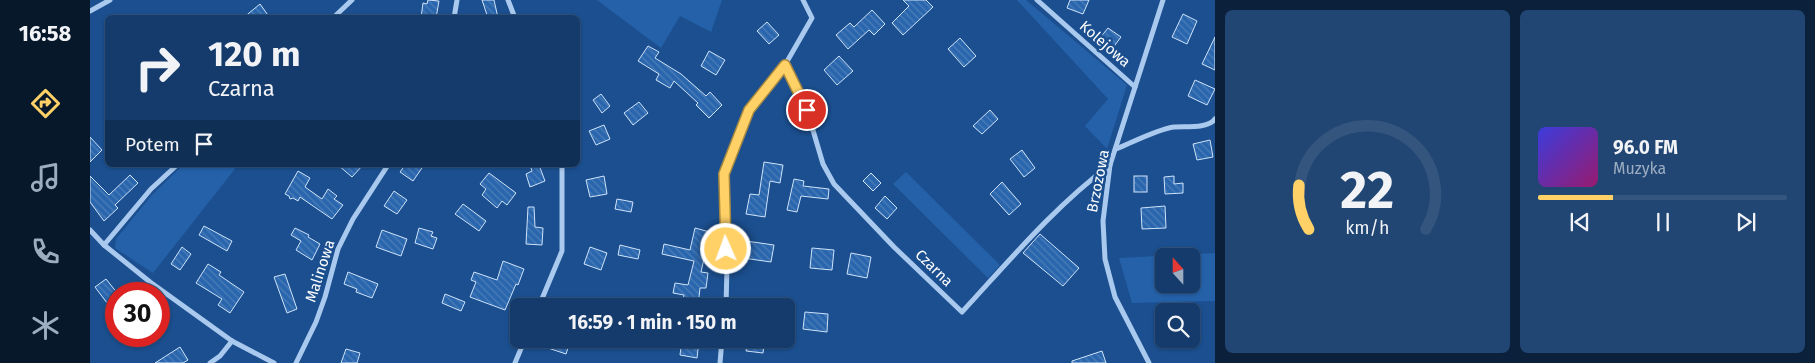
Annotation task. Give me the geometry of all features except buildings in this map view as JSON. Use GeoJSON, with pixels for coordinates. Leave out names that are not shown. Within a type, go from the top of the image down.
{"type":"FeatureCollection","features":[{"type":"Feature","properties":{"kind":"street"},"geometry":{"type":"LineString","coordinates":[[90,11],[110,0]]}},
{"type":"Feature","properties":{"kind":"street"},"geometry":{"type":"LineString","coordinates":[[336,15],[352,0]]}},
{"type":"Feature","properties":{"kind":"street"},"geometry":{"type":"LineString","coordinates":[[454,15],[457,0]]}},
{"type":"Feature","properties":{"kind":"street"},"geometry":{"type":"LineString","coordinates":[[508,0],[514,15]]}},
{"type":"Feature","properties":{"kind":"street"},"geometry":{"type":"LineString","coordinates":[[726,298],[724,174],[749,110],[785,65],[812,18],[803,0]]}},
{"type":"Feature","properties":{"kind":"street","name":"Kolejowa"},"geometry":{"type":"LineString","coordinates":[[1037,0],[1135,87]]}},
{"type":"Feature","properties":{"kind":"street","name":"Brzozowa"},"geometry":{"type":"LineString","coordinates":[[1149,363],[1116,297],[1105,259],[1103,221],[1110,165],[1163,0]]}},
{"type":"Feature","properties":{"kind":"street","name":"Czarna"},"geometry":{"type":"LineString","coordinates":[[785,65],[807,110],[824,164],[834,184],[894,247],[962,312],[1042,225],[1075,193],[1110,165]]}},
{"type":"Feature","properties":{"kind":"street"},"geometry":{"type":"LineString","coordinates":[[1116,149],[1171,127],[1206,124],[1214,121]]}},
{"type":"Feature","properties":{"kind":"street"},"geometry":{"type":"LineString","coordinates":[[104,245],[151,189],[175,167]]}},
{"type":"Feature","properties":{"kind":"street","name":"Malinowa"},"geometry":{"type":"LineString","coordinates":[[296,363],[316,322],[338,249],[353,219],[387,167]]}},
{"type":"Feature","properties":{"kind":"street"},"geometry":{"type":"LineString","coordinates":[[542,298],[562,251],[562,167]]}},
{"type":"Feature","properties":{"kind":"street"},"geometry":{"type":"LineString","coordinates":[[90,230],[104,245],[150,282],[232,342],[274,363]]}},
{"type":"Feature","properties":{"kind":"street"},"geometry":{"type":"LineString","coordinates":[[210,363],[220,356],[232,342]]}},
{"type":"Feature","properties":{"kind":"street"},"geometry":{"type":"LineString","coordinates":[[515,363],[521,348]]}},
{"type":"Feature","properties":{"kind":"street"},"geometry":{"type":"LineString","coordinates":[[720,363],[721,348]]}},
{"type":"Feature","properties":{"kind":"shaded area"},"geometry":{"type":"Polygon","coordinates":[[[597,0],[722,0],[711,32],[680,16],[661,48],[597,0]]]}},
{"type":"Feature","properties":{"kind":"shaded area"},"geometry":{"type":"Polygon","coordinates":[[[1017,0],[1026,0],[1127,85],[1107,149],[1085,126],[1108,99],[1017,0]]]}},
{"type":"Feature","properties":{"kind":"shaded area"},"geometry":{"type":"Polygon","coordinates":[[[181,167],[236,167],[153,273],[115,248],[116,239],[151,196],[181,167]]]}},
{"type":"Feature","properties":{"kind":"shaded area"},"geometry":{"type":"Polygon","coordinates":[[[906,172],[1000,265],[988,278],[893,184],[906,172]]]}},
{"type":"Feature","properties":{"kind":"shaded area"},"geometry":{"type":"Polygon","coordinates":[[[1215,253],[1215,301],[1132,303],[1119,258],[1155,256],[1155,293],[1200,293],[1200,254],[1215,253]]]}},
{"type":"Feature","properties":{"kind":"route"},"geometry":{"type":"LineString","coordinates":[[726,249],[724,174],[749,110],[785,65],[807,110]]}}]}
